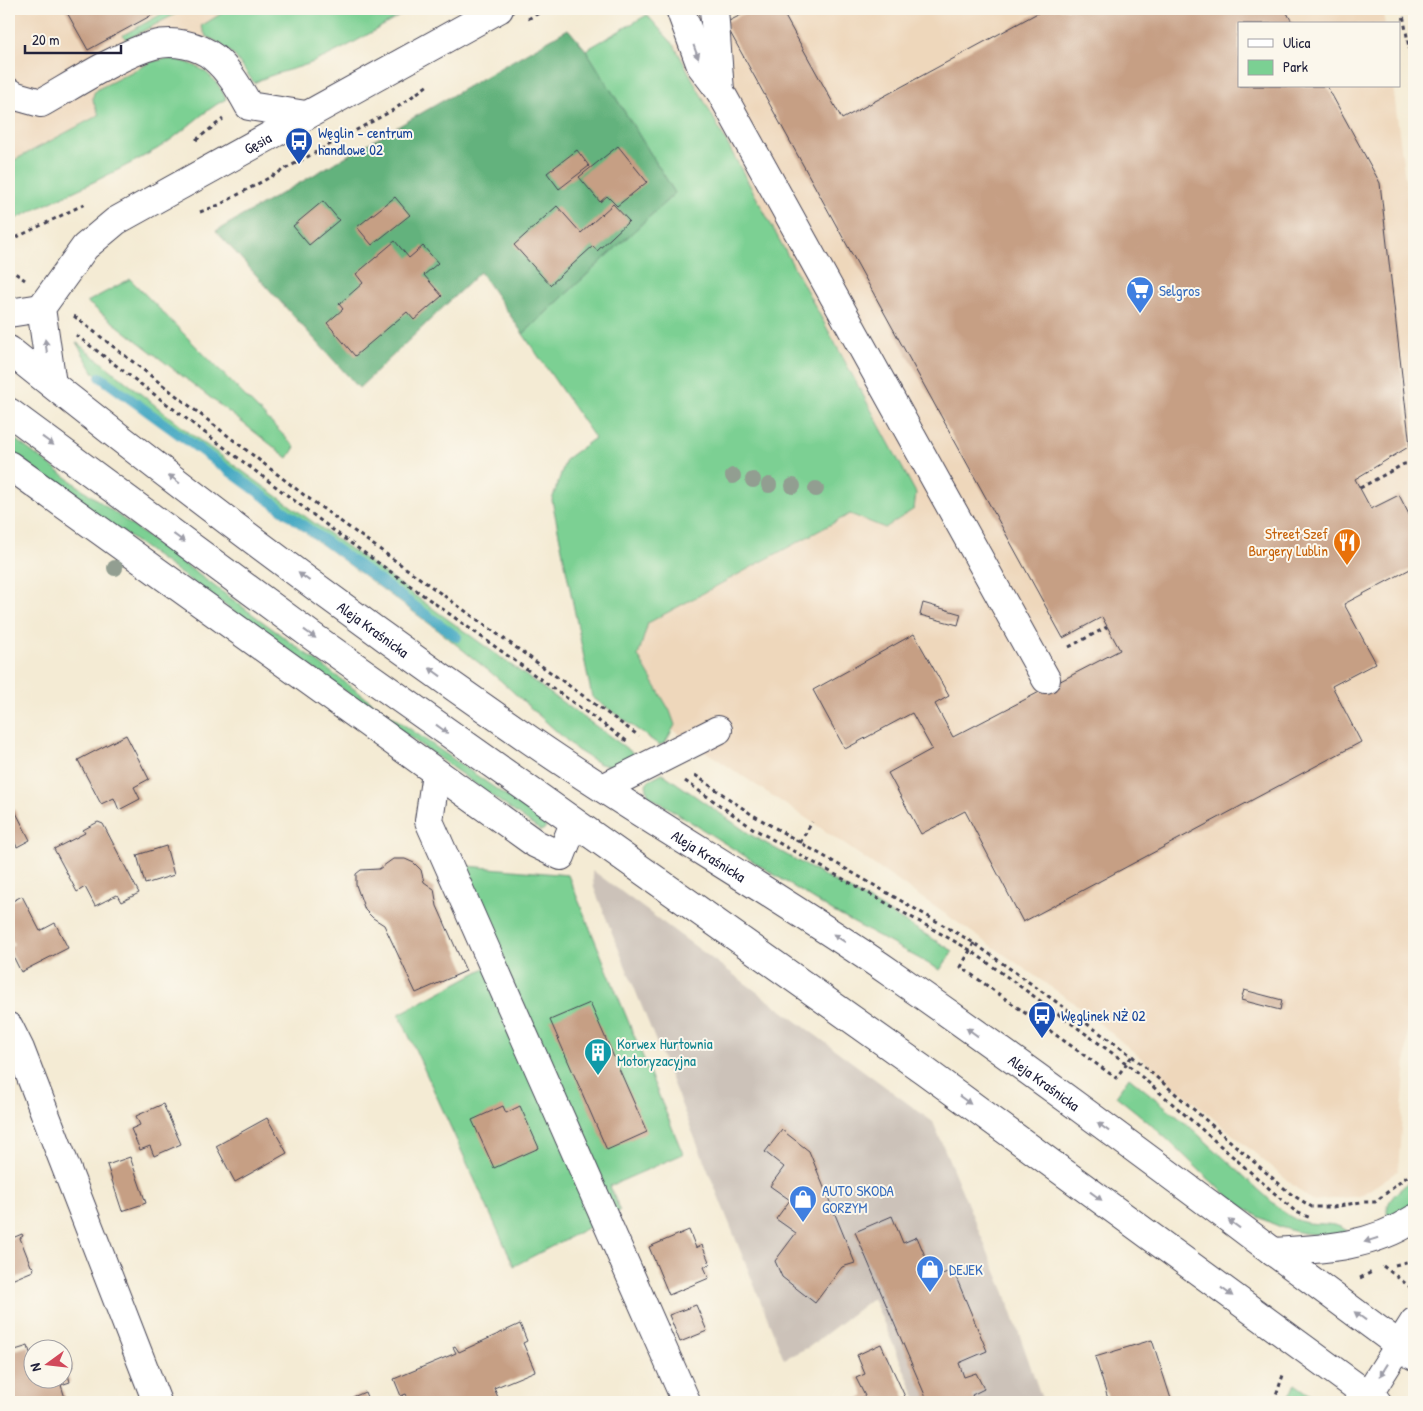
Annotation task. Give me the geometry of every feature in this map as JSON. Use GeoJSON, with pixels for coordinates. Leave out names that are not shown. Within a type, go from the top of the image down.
{"type":"FeatureCollection","features":[{"type":"Feature","properties":{"kind":"main road","name":"Gęsia"},"geometry":{"type":"LineString","coordinates":[[45,302],[85,247],[116,221],[499,9]]}},
{"type":"Feature","properties":{"kind":"main road"},"geometry":{"type":"LineString","coordinates":[[680,9],[701,66],[720,90],[1046,679]]}},
{"type":"Feature","properties":{"kind":"main road"},"geometry":{"type":"LineString","coordinates":[[714,9],[720,90]]}},
{"type":"Feature","properties":{"kind":"main road"},"geometry":{"type":"LineString","coordinates":[[9,92],[16,96],[41,103],[134,52],[155,45],[174,43],[194,47],[211,56],[230,74],[249,106],[306,116]]}},
{"type":"Feature","properties":{"kind":"main road"},"geometry":{"type":"LineString","coordinates":[[228,159],[249,106]]}},
{"type":"Feature","properties":{"kind":"main road"},"geometry":{"type":"LineString","coordinates":[[9,314],[45,302],[52,384]]}},
{"type":"Feature","properties":{"kind":"main road","name":"Aleja Kraśnicka"},"geometry":{"type":"LineString","coordinates":[[9,350],[253,540],[532,742],[781,900],[895,976],[1407,1350]]}},
{"type":"Feature","properties":{"kind":"main road"},"geometry":{"type":"LineString","coordinates":[[9,412],[312,636],[574,823],[792,974],[1370,1400],[1407,1350],[1414,1322]]}},
{"type":"Feature","properties":{"kind":"main road"},"geometry":{"type":"LineString","coordinates":[[9,465],[536,844],[560,856],[574,823]]}},
{"type":"Feature","properties":{"kind":"main road"},"geometry":{"type":"LineString","coordinates":[[603,788],[718,730]]}},
{"type":"Feature","properties":{"kind":"main road"},"geometry":{"type":"LineString","coordinates":[[436,773],[429,821],[686,1399]]}},
{"type":"Feature","properties":{"kind":"main road"},"geometry":{"type":"LineString","coordinates":[[9,1027],[20,1049],[157,1402]]}},
{"type":"Feature","properties":{"kind":"main road"},"geometry":{"type":"LineString","coordinates":[[1273,1252],[1324,1249],[1365,1242],[1384,1236],[1414,1219]]}},
{"type":"Feature","properties":{"kind":"path"},"geometry":{"type":"LineString","coordinates":[[1402,9],[1414,75]]}},
{"type":"Feature","properties":{"kind":"path"},"geometry":{"type":"LineString","coordinates":[[9,269],[45,302],[345,539],[661,758],[800,843],[974,943],[1132,1056],[1291,1194],[1312,1207],[1333,1207],[1361,1202],[1376,1202],[1414,1171]]}},
{"type":"Feature","properties":{"kind":"path"},"geometry":{"type":"LineString","coordinates":[[45,302],[661,758],[754,829],[970,950],[1126,1063],[1296,1212],[1312,1218],[1320,1218]]}},
{"type":"Feature","properties":{"kind":"path"},"geometry":{"type":"LineString","coordinates":[[1360,488],[1404,464],[1414,464]]}},
{"type":"Feature","properties":{"kind":"path"},"geometry":{"type":"LineString","coordinates":[[1070,647],[1107,627]]}},
{"type":"Feature","properties":{"kind":"path"},"geometry":{"type":"LineString","coordinates":[[800,843],[812,822]]}},
{"type":"Feature","properties":{"kind":"path"},"geometry":{"type":"LineString","coordinates":[[974,943],[961,967],[969,973],[1116,1078],[1132,1056]]}},
{"type":"Feature","properties":{"kind":"path"},"geometry":{"type":"LineString","coordinates":[[1379,1261],[1413,1289]]}},
{"type":"Feature","properties":{"kind":"path"},"geometry":{"type":"LineString","coordinates":[[1274,1402],[1284,1376]]}},
{"type":"Feature","properties":{"kind":"shaded area"},"geometry":{"type":"Polygon","coordinates":[[[9,9],[305,9],[9,174],[9,9]]]}},
{"type":"Feature","properties":{"kind":"shaded area"},"geometry":{"type":"Polygon","coordinates":[[[745,9],[1382,9],[1385,22],[1238,22],[1238,88],[1393,88],[1414,248],[1414,944],[1398,1171],[1360,1196],[1312,1201],[1080,1007],[812,822],[596,679],[568,464],[903,467],[674,45],[745,9]]]}},
{"type":"Feature","properties":{"kind":"shaded area"},"geometry":{"type":"Polygon","coordinates":[[[592,870],[933,1122],[1005,1293],[1043,1402],[918,1402],[873,1298],[809,1347],[784,1359],[594,888],[592,870]]]}},
{"type":"Feature","properties":{"kind":"green space"},"geometry":{"type":"Polygon","coordinates":[[[171,9],[185,9],[126,40],[123,35],[171,9]]]}},
{"type":"Feature","properties":{"kind":"green space"},"geometry":{"type":"Polygon","coordinates":[[[229,9],[412,9],[328,55],[254,83],[234,55],[219,43],[206,36],[201,26],[229,9]]]}},
{"type":"Feature","properties":{"kind":"green space"},"geometry":{"type":"Polygon","coordinates":[[[647,15],[674,45],[916,493],[914,509],[885,528],[850,514],[648,623],[638,656],[670,711],[675,725],[665,743],[659,745],[592,697],[552,500],[566,459],[595,438],[523,334],[675,193],[586,50],[647,15]]]}},
{"type":"Feature","properties":{"kind":"green space"},"geometry":{"type":"Polygon","coordinates":[[[568,29],[586,50],[675,193],[523,334],[480,272],[359,388],[216,231],[568,29]]]}},
{"type":"Feature","properties":{"kind":"green space"},"geometry":{"type":"Polygon","coordinates":[[[164,59],[184,62],[201,69],[216,82],[226,99],[208,110],[157,149],[102,178],[9,222],[9,163],[99,115],[93,99],[96,90],[151,62],[164,59]]]}},
{"type":"Feature","properties":{"kind":"green space"},"geometry":{"type":"Polygon","coordinates":[[[130,279],[295,447],[288,458],[87,302],[130,279]]]}},
{"type":"Feature","properties":{"kind":"green space"},"geometry":{"type":"Polygon","coordinates":[[[76,342],[191,434],[640,758],[614,767],[600,764],[577,750],[500,680],[442,633],[137,408],[94,373],[76,342]]]}},
{"type":"Feature","properties":{"kind":"green space"},"geometry":{"type":"Polygon","coordinates":[[[9,435],[380,708],[545,823],[546,828],[541,831],[9,451],[9,435]]]}},
{"type":"Feature","properties":{"kind":"green space"},"geometry":{"type":"Polygon","coordinates":[[[662,773],[751,835],[880,907],[953,951],[940,970],[832,911],[648,795],[646,784],[649,780],[662,773]]]}},
{"type":"Feature","properties":{"kind":"green space"},"geometry":{"type":"Polygon","coordinates":[[[468,866],[568,875],[683,1154],[610,1186],[620,1211],[514,1266],[399,1014],[500,960],[468,866]]]}},
{"type":"Feature","properties":{"kind":"green space"},"geometry":{"type":"Polygon","coordinates":[[[1129,1077],[1190,1127],[1282,1211],[1306,1223],[1339,1226],[1350,1234],[1312,1234],[1290,1230],[1270,1223],[1235,1201],[1116,1096],[1129,1077]]]}},
{"type":"Feature","properties":{"kind":"green space"},"geometry":{"type":"Polygon","coordinates":[[[1414,1177],[1414,1203],[1389,1222],[1388,1207],[1393,1196],[1414,1177]]]}},
{"type":"Feature","properties":{"kind":"green space"},"geometry":{"type":"Polygon","coordinates":[[[1295,1384],[1319,1401],[1320,1402],[1286,1402],[1295,1384]]]}},
{"type":"Feature","properties":{"kind":"building"},"geometry":{"type":"Polygon","coordinates":[[[65,9],[163,9],[88,50],[65,9]]]}},
{"type":"Feature","properties":{"kind":"building","name":"Selgros"},"geometry":{"type":"Polygon","coordinates":[[[753,9],[781,9],[842,119],[1045,9],[1285,9],[1292,22],[1238,22],[1238,88],[1328,88],[1380,183],[1410,446],[1355,479],[1371,509],[1399,495],[1414,524],[1414,567],[1344,604],[1376,663],[1332,686],[1361,742],[1023,922],[965,811],[921,834],[888,773],[932,749],[912,713],[845,749],[813,690],[914,634],[949,696],[935,704],[953,737],[1120,650],[1102,617],[1063,638],[725,23],[753,9]]]}},
{"type":"Feature","properties":{"kind":"building"},"geometry":{"type":"Polygon","coordinates":[[[618,146],[647,182],[617,206],[607,196],[600,202],[579,177],[618,146]]]}},
{"type":"Feature","properties":{"kind":"building"},"geometry":{"type":"Polygon","coordinates":[[[577,150],[589,166],[559,189],[547,173],[577,150]]]}},
{"type":"Feature","properties":{"kind":"building"},"geometry":{"type":"Polygon","coordinates":[[[395,197],[410,215],[372,245],[357,227],[395,197]]]}},
{"type":"Feature","properties":{"kind":"building"},"geometry":{"type":"Polygon","coordinates":[[[323,201],[339,220],[309,245],[293,226],[323,201]]]}},
{"type":"Feature","properties":{"kind":"building"},"geometry":{"type":"Polygon","coordinates":[[[613,204],[629,221],[597,251],[593,246],[550,285],[514,245],[557,206],[581,233],[613,204]]]}},
{"type":"Feature","properties":{"kind":"building"},"geometry":{"type":"Polygon","coordinates":[[[395,241],[409,258],[423,246],[438,263],[424,275],[442,296],[414,320],[407,312],[355,356],[327,323],[343,309],[339,304],[363,283],[356,274],[395,241]]]}},
{"type":"Feature","properties":{"kind":"building"},"geometry":{"type":"Polygon","coordinates":[[[923,603],[961,614],[958,625],[920,615],[923,603]]]}},
{"type":"Feature","properties":{"kind":"building"},"geometry":{"type":"Polygon","coordinates":[[[126,735],[149,779],[134,787],[140,799],[119,810],[114,798],[101,804],[78,760],[126,735]]]}},
{"type":"Feature","properties":{"kind":"building"},"geometry":{"type":"Polygon","coordinates":[[[9,799],[30,840],[17,847],[13,839],[9,841],[9,799]]]}},
{"type":"Feature","properties":{"kind":"building"},"geometry":{"type":"Polygon","coordinates":[[[98,822],[103,824],[139,893],[121,902],[117,895],[95,906],[85,887],[77,892],[54,849],[85,833],[83,830],[98,822]]]}},
{"type":"Feature","properties":{"kind":"building"},"geometry":{"type":"Polygon","coordinates":[[[166,846],[174,875],[145,884],[137,855],[166,846]]]}},
{"type":"Feature","properties":{"kind":"building"},"geometry":{"type":"Polygon","coordinates":[[[393,859],[405,859],[414,863],[421,870],[424,882],[434,889],[437,906],[466,971],[416,993],[384,925],[365,910],[356,885],[356,874],[361,870],[379,869],[393,859]]]}},
{"type":"Feature","properties":{"kind":"building"},"geometry":{"type":"Polygon","coordinates":[[[22,896],[40,931],[55,923],[68,948],[21,972],[9,948],[14,944],[9,933],[9,903],[22,896]]]}},
{"type":"Feature","properties":{"kind":"building"},"geometry":{"type":"Polygon","coordinates":[[[1244,990],[1282,1000],[1280,1010],[1241,1000],[1244,990]]]}},
{"type":"Feature","properties":{"kind":"building","name":"Korwex Hurtownia Motoryzacyjna"},"geometry":{"type":"Polygon","coordinates":[[[590,1003],[647,1132],[607,1150],[550,1020],[590,1003]]]}},
{"type":"Feature","properties":{"kind":"building"},"geometry":{"type":"Polygon","coordinates":[[[163,1104],[181,1144],[154,1156],[150,1146],[140,1150],[131,1129],[140,1125],[136,1116],[163,1104]]]}},
{"type":"Feature","properties":{"kind":"building"},"geometry":{"type":"Polygon","coordinates":[[[503,1106],[506,1113],[520,1106],[539,1148],[494,1168],[472,1120],[503,1106]]]}},
{"type":"Feature","properties":{"kind":"building"},"geometry":{"type":"Polygon","coordinates":[[[267,1118],[287,1153],[235,1182],[216,1146],[267,1118]]]}},
{"type":"Feature","properties":{"kind":"building"},"geometry":{"type":"Polygon","coordinates":[[[782,1130],[809,1151],[855,1263],[842,1267],[815,1303],[782,1277],[775,1261],[796,1233],[776,1219],[790,1200],[770,1186],[784,1167],[765,1152],[782,1130]]]}},
{"type":"Feature","properties":{"kind":"building"},"geometry":{"type":"Polygon","coordinates":[[[130,1157],[146,1203],[122,1211],[107,1165],[130,1157]]]}},
{"type":"Feature","properties":{"kind":"building"},"geometry":{"type":"Polygon","coordinates":[[[892,1216],[903,1243],[917,1237],[934,1277],[953,1270],[987,1351],[959,1363],[964,1377],[976,1373],[984,1389],[972,1395],[975,1402],[928,1402],[855,1232],[892,1216]]]}},
{"type":"Feature","properties":{"kind":"building"},"geometry":{"type":"Polygon","coordinates":[[[689,1230],[696,1248],[702,1245],[710,1264],[704,1267],[709,1278],[669,1295],[649,1247],[689,1230]]]}},
{"type":"Feature","properties":{"kind":"building"},"geometry":{"type":"Polygon","coordinates":[[[22,1234],[23,1236],[20,1238],[31,1266],[34,1267],[33,1271],[9,1281],[9,1236],[10,1239],[22,1234]]]}},
{"type":"Feature","properties":{"kind":"building"},"geometry":{"type":"Polygon","coordinates":[[[696,1305],[707,1331],[680,1342],[669,1315],[696,1305]]]}},
{"type":"Feature","properties":{"kind":"building"},"geometry":{"type":"Polygon","coordinates":[[[520,1324],[527,1341],[523,1343],[535,1371],[494,1388],[500,1402],[410,1402],[406,1394],[401,1396],[394,1379],[456,1353],[453,1347],[455,1346],[459,1352],[520,1324]]]}},
{"type":"Feature","properties":{"kind":"building"},"geometry":{"type":"Polygon","coordinates":[[[1152,1340],[1172,1402],[1109,1402],[1095,1357],[1152,1340]]]}},
{"type":"Feature","properties":{"kind":"building"},"geometry":{"type":"Polygon","coordinates":[[[881,1344],[907,1401],[857,1402],[856,1400],[865,1396],[856,1378],[865,1374],[857,1355],[881,1344]]]}},
{"type":"Feature","properties":{"kind":"building"},"geometry":{"type":"Polygon","coordinates":[[[22,1348],[22,1388],[62,1388],[65,1398],[53,1402],[9,1402],[9,1350],[22,1348]]]}},
{"type":"Feature","properties":{"kind":"building"},"geometry":{"type":"Polygon","coordinates":[[[365,1392],[369,1402],[341,1402],[365,1392]]]}},
{"type":"Feature","properties":{"kind":"waterway"},"geometry":{"type":"LineString","coordinates":[[100,377],[457,637]]}},
{"type":"Feature","properties":{"kind":"place","name":"Węglin - centrum handlowe 02"},"geometry":{"type":"Point","coordinates":[299,165]}},
{"type":"Feature","properties":{"kind":"place","name":"Selgros"},"geometry":{"type":"Point","coordinates":[1140,314]}},
{"type":"Feature","properties":{"kind":"place","name":"Street Szef Burgery Lublin"},"geometry":{"type":"Point","coordinates":[1347,566]}},
{"type":"Feature","properties":{"kind":"place","name":"Węglinek NŻ 02"},"geometry":{"type":"Point","coordinates":[1042,1039]}},
{"type":"Feature","properties":{"kind":"place","name":"Korwex Hurtownia Motoryzacyjna"},"geometry":{"type":"Point","coordinates":[598,1076]}},
{"type":"Feature","properties":{"kind":"place","name":"AUTO SKODA GORZYM"},"geometry":{"type":"Point","coordinates":[803,1223]}},
{"type":"Feature","properties":{"kind":"place","name":"DEJEK"},"geometry":{"type":"Point","coordinates":[930,1293]}}]}
